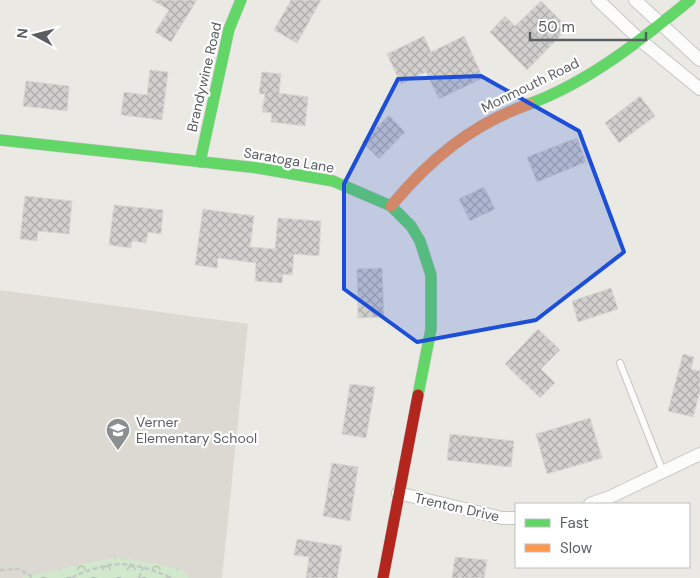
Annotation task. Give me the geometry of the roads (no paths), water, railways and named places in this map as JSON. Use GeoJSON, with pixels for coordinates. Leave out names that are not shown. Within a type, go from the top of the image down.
{"type":"FeatureCollection","features":[{"type":"Feature","properties":{"kind":"street","name":"Brandywine Road"},"geometry":{"type":"LineString","coordinates":[[200,162],[229,29],[240,0]]}},
{"type":"Feature","properties":{"kind":"street"},"geometry":{"type":"LineString","coordinates":[[598,0],[640,40],[700,89]]}},
{"type":"Feature","properties":{"kind":"street"},"geometry":{"type":"LineString","coordinates":[[635,0],[662,22],[700,60]]}},
{"type":"Feature","properties":{"kind":"street","name":"Monmouth Road"},"geometry":{"type":"LineString","coordinates":[[391,206],[420,170],[448,144],[498,116],[550,96],[582,78],[640,40],[690,0]]}},
{"type":"Feature","properties":{"kind":"street","name":"Saratoga Lane"},"geometry":{"type":"LineString","coordinates":[[0,140],[258,168],[333,181],[391,206],[411,226],[420,241],[431,275],[431,330],[383,578]]}},
{"type":"Feature","properties":{"kind":"street"},"geometry":{"type":"LineString","coordinates":[[592,503],[700,454]]}},
{"type":"Feature","properties":{"kind":"street","name":"Trenton Drive"},"geometry":{"type":"LineString","coordinates":[[398,494],[502,518],[515,518]]}},
{"type":"Feature","properties":{"kind":"lane"},"geometry":{"type":"LineString","coordinates":[[620,363],[663,472]]}},
{"type":"Feature","properties":{"kind":"place","name":"Verner Elementary School"},"geometry":{"type":"Point","coordinates":[118,451]}}]}
